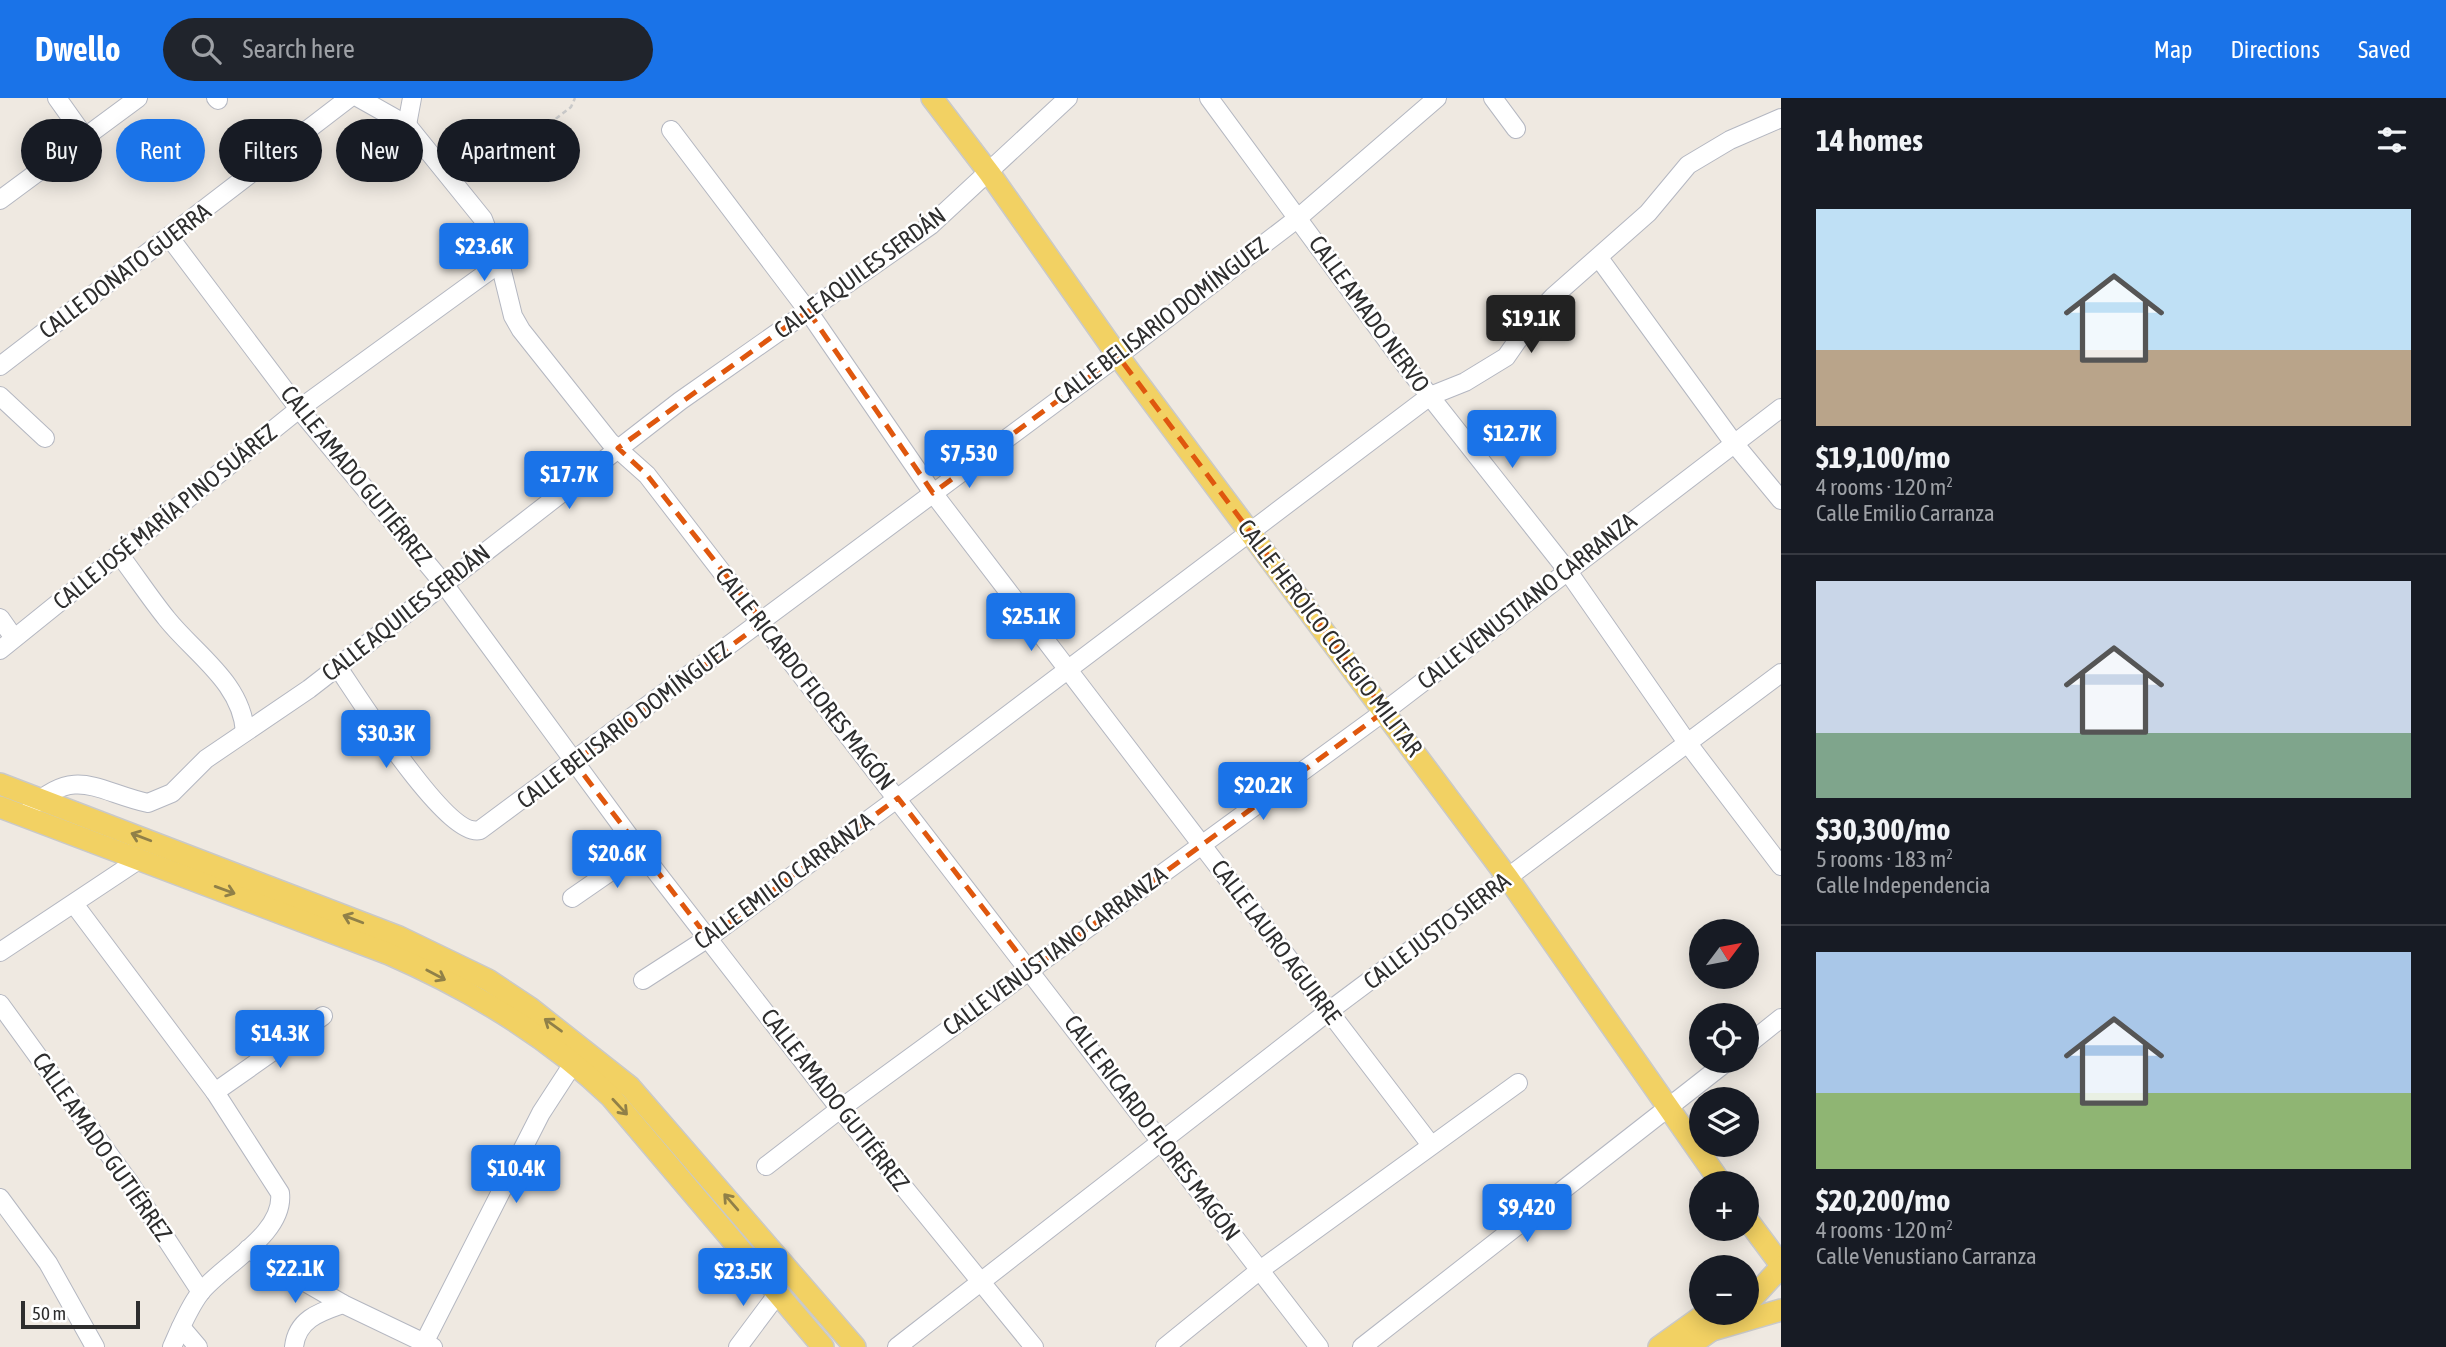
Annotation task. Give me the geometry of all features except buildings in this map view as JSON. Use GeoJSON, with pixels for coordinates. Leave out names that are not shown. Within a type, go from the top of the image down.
{"type":"FeatureCollection","features":[{"type":"Feature","properties":{"kind":"main road","name":"CALLE HERÓICO COLEGIO MILITAR"},"geometry":{"type":"LineString","coordinates":[[932,98],[990,173],[1118,356],[1508,878],[1712,1171]]}},
{"type":"Feature","properties":{"kind":"main road"},"geometry":{"type":"LineString","coordinates":[[0,784],[438,953],[488,980],[582,1058],[650,1109],[855,1347]]}},
{"type":"Feature","properties":{"kind":"main road"},"geometry":{"type":"LineString","coordinates":[[0,807],[298,918],[434,973],[582,1058],[823,1347]]}},
{"type":"Feature","properties":{"kind":"main road"},"geometry":{"type":"LineString","coordinates":[[1759,1239],[1778,1269]]}},
{"type":"Feature","properties":{"kind":"main road"},"geometry":{"type":"LineString","coordinates":[[1759,1280],[1778,1269]]}},
{"type":"Feature","properties":{"kind":"main road"},"geometry":{"type":"LineString","coordinates":[[1759,1290],[1778,1269]]}},
{"type":"Feature","properties":{"kind":"main road"},"geometry":{"type":"LineString","coordinates":[[1759,1314],[1781,1310]]}},
{"type":"Feature","properties":{"kind":"main road"},"geometry":{"type":"LineString","coordinates":[[1659,1347],[1703,1325]]}},
{"type":"Feature","properties":{"kind":"main road"},"geometry":{"type":"LineString","coordinates":[[1688,1347],[1706,1325]]}},
{"type":"Feature","properties":{"kind":"street"},"geometry":{"type":"LineString","coordinates":[[57,98],[72,119]]}},
{"type":"Feature","properties":{"kind":"street"},"geometry":{"type":"LineString","coordinates":[[102,124],[138,98]]}},
{"type":"Feature","properties":{"kind":"street","name":"CALLE DONATO GUERRA"},"geometry":{"type":"LineString","coordinates":[[0,366],[349,98]]}},
{"type":"Feature","properties":{"kind":"street","name":"CALLE RICARDO FLORES MAGÓN"},"geometry":{"type":"LineString","coordinates":[[359,98],[396,119]]}},
{"type":"Feature","properties":{"kind":"street"},"geometry":{"type":"LineString","coordinates":[[408,119],[412,98]]}},
{"type":"Feature","properties":{"kind":"street","name":"CALLE AQUILES SERDÁN"},"geometry":{"type":"LineString","coordinates":[[23,815],[57,787],[79,783],[154,802],[172,793],[206,759],[295,699],[618,448],[911,240],[990,173],[1068,98]]}},
{"type":"Feature","properties":{"kind":"street","name":"CALLE AMADO NERVO"},"geometry":{"type":"LineString","coordinates":[[1209,98],[1430,396],[1567,570],[1686,741],[1781,866]]}},
{"type":"Feature","properties":{"kind":"street","name":"CALLE BELISARIO DOMÍNGUEZ"},"geometry":{"type":"LineString","coordinates":[[337,667],[418,781],[454,821],[472,832],[487,826],[1118,356],[1298,218],[1437,98]]}},
{"type":"Feature","properties":{"kind":"street"},"geometry":{"type":"LineString","coordinates":[[1493,98],[1516,129]]}},
{"type":"Feature","properties":{"kind":"street","name":"CALLE EMILIO CARRANZA"},"geometry":{"type":"LineString","coordinates":[[643,980],[708,939],[1430,396],[1465,382],[1506,357],[1547,303],[1648,213],[1688,165],[1730,140],[1781,118]]}},
{"type":"Feature","properties":{"kind":"street","name":"CALLE LAURO AGUIRRE"},"geometry":{"type":"LineString","coordinates":[[671,130],[808,311],[933,492],[1431,1145]]}},
{"type":"Feature","properties":{"kind":"street","name":"CALLE RICARDO FLORES MAGÓN"},"geometry":{"type":"LineString","coordinates":[[423,141],[483,219],[500,263],[507,297],[521,330],[599,430],[647,475],[763,622],[1319,1347]]}},
{"type":"Feature","properties":{"kind":"street"},"geometry":{"type":"LineString","coordinates":[[0,200],[24,182]]}},
{"type":"Feature","properties":{"kind":"street","name":"CALLE AMADO GUTIÉRREZ"},"geometry":{"type":"LineString","coordinates":[[170,238],[299,409],[443,584],[640,851],[840,1109],[1034,1347]]}},
{"type":"Feature","properties":{"kind":"street"},"geometry":{"type":"LineString","coordinates":[[1599,258],[1733,442],[1781,500]]}},
{"type":"Feature","properties":{"kind":"street","name":"CALLE JOSÉ MARÍA PINO SUÁREZ"},"geometry":{"type":"LineString","coordinates":[[0,650],[299,409],[500,263]]}},
{"type":"Feature","properties":{"kind":"street"},"geometry":{"type":"LineString","coordinates":[[0,396],[46,438]]}},
{"type":"Feature","properties":{"kind":"street","name":"CALLE VENUSTIANO CARRANZA"},"geometry":{"type":"LineString","coordinates":[[766,1166],[1200,843],[1385,711],[1733,442],[1781,408]]}},
{"type":"Feature","properties":{"kind":"street"},"geometry":{"type":"LineString","coordinates":[[118,554],[167,619],[225,682],[242,710],[245,732]]}},
{"type":"Feature","properties":{"kind":"street"},"geometry":{"type":"LineString","coordinates":[[0,618],[14,638]]}},
{"type":"Feature","properties":{"kind":"street","name":"CALLE JUSTO SIERRA"},"geometry":{"type":"LineString","coordinates":[[897,1347],[1329,1011],[1686,741],[1781,673]]}},
{"type":"Feature","properties":{"kind":"street"},"geometry":{"type":"LineString","coordinates":[[572,898],[640,851]]}},
{"type":"Feature","properties":{"kind":"street"},"geometry":{"type":"LineString","coordinates":[[0,952],[141,859]]}},
{"type":"Feature","properties":{"kind":"street"},"geometry":{"type":"LineString","coordinates":[[74,904],[215,1092],[279,1194],[278,1212],[248,1249],[201,1292],[172,1347]]}},
{"type":"Feature","properties":{"kind":"street","name":"CALLE AMADO GUTIÉRREZ"},"geometry":{"type":"LineString","coordinates":[[0,1004],[129,1182],[201,1292]]}},
{"type":"Feature","properties":{"kind":"street"},"geometry":{"type":"LineString","coordinates":[[215,1092],[323,1016]]}},
{"type":"Feature","properties":{"kind":"street"},"geometry":{"type":"LineString","coordinates":[[1759,1036],[1781,1018]]}},
{"type":"Feature","properties":{"kind":"street"},"geometry":{"type":"LineString","coordinates":[[248,1249],[343,1304],[429,1345],[541,1113],[582,1058]]}},
{"type":"Feature","properties":{"kind":"street"},"geometry":{"type":"LineString","coordinates":[[1362,1347],[1713,1073]]}},
{"type":"Feature","properties":{"kind":"street"},"geometry":{"type":"LineString","coordinates":[[1165,1347],[1260,1270],[1518,1083]]}},
{"type":"Feature","properties":{"kind":"street"},"geometry":{"type":"LineString","coordinates":[[0,1198],[48,1263],[95,1347]]}},
{"type":"Feature","properties":{"kind":"street"},"geometry":{"type":"LineString","coordinates":[[738,1347],[779,1292]]}},
{"type":"Feature","properties":{"kind":"street"},"geometry":{"type":"LineString","coordinates":[[294,1347],[300,1327],[309,1319],[343,1304]]}},
{"type":"Feature","properties":{"kind":"street"},"geometry":{"type":"LineString","coordinates":[[181,1326],[198,1347]]}},
{"type":"Feature","properties":{"kind":"path"},"geometry":{"type":"LineString","coordinates":[[423,140],[475,147],[553,121],[572,107],[575,98]]}},
{"type":"Feature","properties":{"kind":"highlighted area"},"geometry":{"type":"Polygon","coordinates":[[[808,311],[933,493],[1118,356],[1385,711],[1031,970],[898,798],[708,938],[574,762],[763,622],[647,475],[618,448],[808,311]]]}}]}
